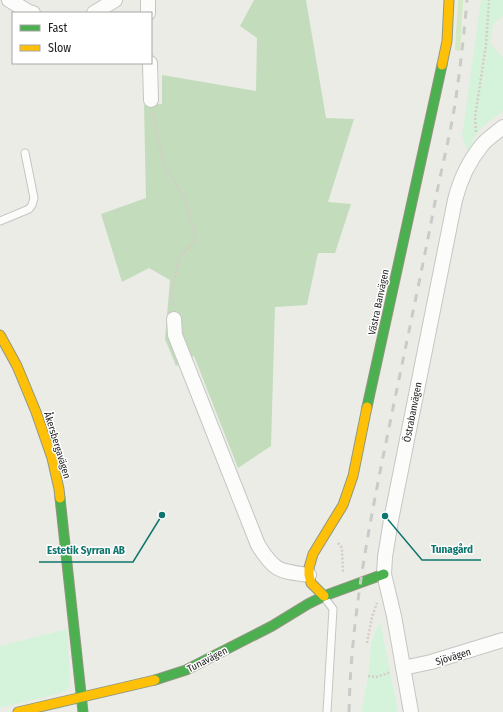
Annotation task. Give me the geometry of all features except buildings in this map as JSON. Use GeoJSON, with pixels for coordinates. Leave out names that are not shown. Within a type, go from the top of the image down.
{"type":"FeatureCollection","features":[{"type":"Feature","properties":{"kind":"street"},"geometry":{"type":"LineString","coordinates":[[9,0],[29,12]]}},
{"type":"Feature","properties":{"kind":"street"},"geometry":{"type":"LineString","coordinates":[[96,12],[115,0]]}},
{"type":"Feature","properties":{"kind":"street"},"geometry":{"type":"LineString","coordinates":[[148,0],[148,12]]}},
{"type":"Feature","properties":{"kind":"street","name":"Västra Banvägen"},"geometry":{"type":"LineString","coordinates":[[309,575],[309,568],[313,554],[343,505],[353,476],[376,361],[447,41],[449,0]]}},
{"type":"Feature","properties":{"kind":"street"},"geometry":{"type":"LineString","coordinates":[[150,64],[151,100]]}},
{"type":"Feature","properties":{"kind":"street","name":"Östrabanvägen"},"geometry":{"type":"LineString","coordinates":[[411,712],[398,670],[394,616],[384,574],[385,558],[391,520],[458,187],[470,163],[483,144],[503,126]]}},
{"type":"Feature","properties":{"kind":"street"},"geometry":{"type":"LineString","coordinates":[[174,319],[175,336],[258,546],[266,559],[277,568],[288,572],[309,575],[311,583],[324,596]]}},
{"type":"Feature","properties":{"kind":"street","name":"Åkersbergavägen"},"geometry":{"type":"LineString","coordinates":[[0,335],[17,366],[36,412],[52,458],[60,489],[81,698],[84,712]]}},
{"type":"Feature","properties":{"kind":"street","name":"Tunavägen"},"geometry":{"type":"LineString","coordinates":[[18,712],[150,682],[186,670],[272,626],[324,596],[384,574]]}},
{"type":"Feature","properties":{"kind":"street","name":"Sjövägen"},"geometry":{"type":"LineString","coordinates":[[398,670],[432,662],[503,640]]}},
{"type":"Feature","properties":{"kind":"lane"},"geometry":{"type":"LineString","coordinates":[[0,221],[29,209],[34,202],[25,153]]}},
{"type":"Feature","properties":{"kind":"lane"},"geometry":{"type":"LineString","coordinates":[[324,596],[333,609],[327,712]]}},
{"type":"Feature","properties":{"kind":"path"},"geometry":{"type":"LineString","coordinates":[[483,144],[476,134],[475,117],[486,45],[489,0]]}},
{"type":"Feature","properties":{"kind":"path"},"geometry":{"type":"LineString","coordinates":[[151,100],[164,167],[185,197],[196,240],[179,258],[173,286],[174,319]]}},
{"type":"Feature","properties":{"kind":"path"},"geometry":{"type":"LineString","coordinates":[[327,530],[342,548],[343,588]]}},
{"type":"Feature","properties":{"kind":"path"},"geometry":{"type":"LineString","coordinates":[[367,643],[372,617],[378,599],[380,603]]}},
{"type":"Feature","properties":{"kind":"path"},"geometry":{"type":"LineString","coordinates":[[368,676],[376,677],[398,670]]}},
{"type":"Feature","properties":{"kind":"green space"},"geometry":{"type":"Polygon","coordinates":[[[254,0],[306,0],[326,118],[354,119],[328,202],[351,204],[335,253],[318,253],[307,305],[275,307],[271,446],[238,468],[194,356],[176,366],[165,339],[170,280],[149,268],[122,282],[101,214],[146,198],[144,105],[162,104],[162,75],[256,91],[257,38],[240,26],[254,0]]]}},
{"type":"Feature","properties":{"kind":"green space"},"geometry":{"type":"Polygon","coordinates":[[[458,0],[463,0],[460,51],[455,50],[458,0]]]}},
{"type":"Feature","properties":{"kind":"green space"},"geometry":{"type":"Polygon","coordinates":[[[481,0],[503,0],[503,16],[493,24],[490,43],[503,58],[503,111],[482,127],[474,138],[468,152],[462,136],[481,0]]]}},
{"type":"Feature","properties":{"kind":"green space"},"geometry":{"type":"Polygon","coordinates":[[[380,621],[398,712],[361,712],[368,678],[371,643],[380,621]]]}},
{"type":"Feature","properties":{"kind":"green space"},"geometry":{"type":"Polygon","coordinates":[[[67,629],[70,684],[65,692],[0,708],[0,646],[67,629]]]}},
{"type":"Feature","properties":{"kind":"railway"},"geometry":{"type":"LineString","coordinates":[[349,712],[354,638],[363,564],[369,528],[453,116],[467,0]]}},
{"type":"Feature","properties":{"kind":"traffic: fast"},"geometry":{"type":"LineString","coordinates":[[367,407],[442,65]]}},
{"type":"Feature","properties":{"kind":"traffic: fast"},"geometry":{"type":"LineString","coordinates":[[60,498],[83,712]]}},
{"type":"Feature","properties":{"kind":"traffic: fast"},"geometry":{"type":"LineString","coordinates":[[155,680],[186,670],[272,626],[324,596],[384,574]]}},
{"type":"Feature","properties":{"kind":"traffic: slow"},"geometry":{"type":"LineString","coordinates":[[442,65],[447,41],[449,0]]}},
{"type":"Feature","properties":{"kind":"traffic: slow"},"geometry":{"type":"LineString","coordinates":[[0,335],[17,366],[36,412],[52,458],[60,498]]}},
{"type":"Feature","properties":{"kind":"traffic: slow"},"geometry":{"type":"LineString","coordinates":[[324,596],[311,583],[309,568],[313,554],[343,505],[353,476],[367,407]]}},
{"type":"Feature","properties":{"kind":"traffic: slow"},"geometry":{"type":"LineString","coordinates":[[18,712],[155,680]]}},
{"type":"Feature","properties":{"kind":"place","name":"Estetik Syrran AB"},"geometry":{"type":"Point","coordinates":[162,515]}},
{"type":"Feature","properties":{"kind":"place","name":"Tunagård"},"geometry":{"type":"Point","coordinates":[385,516]}}]}
